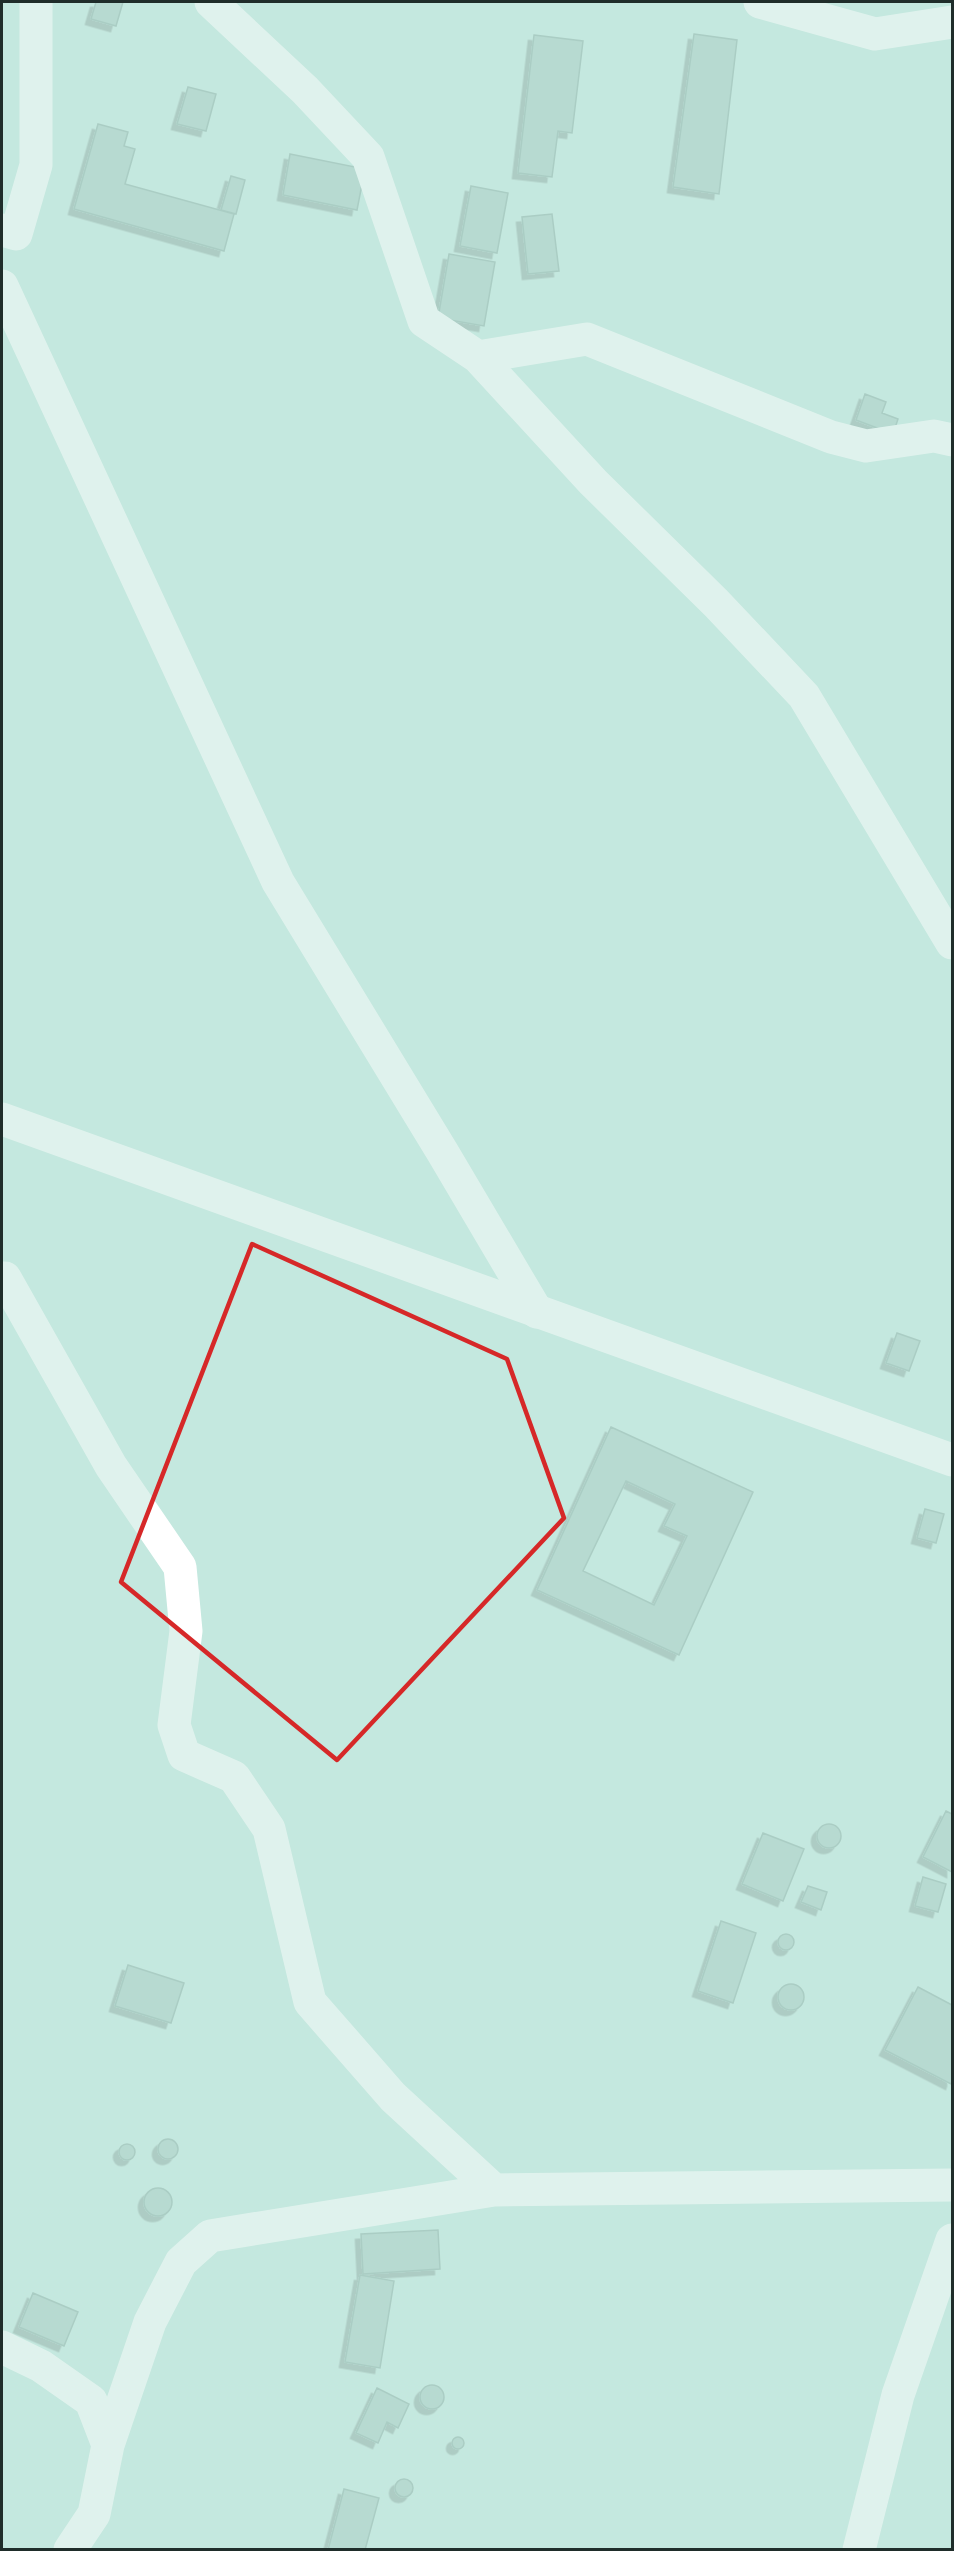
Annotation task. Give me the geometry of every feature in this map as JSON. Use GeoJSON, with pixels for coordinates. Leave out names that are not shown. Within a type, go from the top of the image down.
{"type":"FeatureCollection","features":[{"type":"Feature","properties":{"kind":"street"},"geometry":{"type":"LineString","coordinates":[[2,230],[16,234],[36,165],[36,2]]}},
{"type":"Feature","properties":{"kind":"street"},"geometry":{"type":"LineString","coordinates":[[211,2],[305,90],[368,157],[424,321],[478,357],[593,482],[716,603],[804,696],[952,943]]}},
{"type":"Feature","properties":{"kind":"street"},"geometry":{"type":"LineString","coordinates":[[760,2],[874,34],[952,22]]}},
{"type":"Feature","properties":{"kind":"street"},"geometry":{"type":"LineString","coordinates":[[2,286],[278,882],[537,1312]]}},
{"type":"Feature","properties":{"kind":"street"},"geometry":{"type":"LineString","coordinates":[[478,357],[586,339],[840,439],[866,446],[934,436],[952,440]]}},
{"type":"Feature","properties":{"kind":"street"},"geometry":{"type":"LineString","coordinates":[[2,1119],[952,1460]]}},
{"type":"Feature","properties":{"kind":"street"},"geometry":{"type":"LineString","coordinates":[[3,1278],[111,1466],[180,1567],[186,1631],[174,1725],[184,1755],[234,1777],[269,1829],[310,2002],[393,2097],[494,2190]]}},
{"type":"Feature","properties":{"kind":"street"},"geometry":{"type":"LineString","coordinates":[[70,2550],[94,2514],[108,2445],[150,2322],[181,2262],[210,2236],[494,2190],[952,2185]]}},
{"type":"Feature","properties":{"kind":"street"},"geometry":{"type":"LineString","coordinates":[[859,2550],[898,2395],[952,2240]]}},
{"type":"Feature","properties":{"kind":"street"},"geometry":{"type":"LineString","coordinates":[[2,2347],[41,2366],[92,2402],[108,2445]]}},
{"type":"Feature","properties":{"kind":"highlighted area"},"geometry":{"type":"Polygon","coordinates":[[[252,1244],[507,1359],[564,1518],[337,1760],[121,1582],[252,1244]]]}},
{"type":"Feature","properties":{"kind":"building"},"geometry":{"type":"Polygon","coordinates":[[[96,2],[123,2],[116,26],[91,19],[96,2]]]}},
{"type":"Feature","properties":{"kind":"building"},"geometry":{"type":"Polygon","coordinates":[[[694,34],[737,40],[719,194],[673,187],[694,34]]]}},
{"type":"Feature","properties":{"kind":"building"},"geometry":{"type":"Polygon","coordinates":[[[534,35],[583,41],[572,133],[558,131],[552,177],[518,173],[534,35]]]}},
{"type":"Feature","properties":{"kind":"building"},"geometry":{"type":"Polygon","coordinates":[[[188,87],[216,94],[206,131],[177,124],[188,87]]]}},
{"type":"Feature","properties":{"kind":"building"},"geometry":{"type":"Polygon","coordinates":[[[98,124],[128,132],[124,146],[135,149],[125,184],[234,214],[224,251],[74,209],[98,124]]]}},
{"type":"Feature","properties":{"kind":"building"},"geometry":{"type":"Polygon","coordinates":[[[290,154],[365,169],[357,210],[283,195],[290,154]]]}},
{"type":"Feature","properties":{"kind":"building"},"geometry":{"type":"Polygon","coordinates":[[[231,176],[245,180],[236,214],[221,210],[231,176]]]}},
{"type":"Feature","properties":{"kind":"building"},"geometry":{"type":"Polygon","coordinates":[[[471,186],[508,193],[497,253],[460,246],[471,186]]]}},
{"type":"Feature","properties":{"kind":"building"},"geometry":{"type":"Polygon","coordinates":[[[552,214],[559,271],[528,274],[522,217],[552,214]]]}},
{"type":"Feature","properties":{"kind":"building"},"geometry":{"type":"Polygon","coordinates":[[[449,254],[495,262],[484,326],[438,318],[449,254]]]}},
{"type":"Feature","properties":{"kind":"building"},"geometry":{"type":"Polygon","coordinates":[[[865,394],[886,402],[882,413],[898,419],[893,434],[856,420],[865,394]]]}},
{"type":"Feature","properties":{"kind":"building"},"geometry":{"type":"Polygon","coordinates":[[[897,1333],[920,1341],[909,1371],[886,1363],[897,1333]]]}},
{"type":"Feature","properties":{"kind":"building"},"geometry":{"type":"Polygon","coordinates":[[[611,1427],[753,1492],[679,1655],[537,1590],[611,1427]],[[626,1481],[583,1571],[654,1605],[687,1536],[664,1526],[675,1504],[626,1481]]]}},
{"type":"Feature","properties":{"kind":"building"},"geometry":{"type":"Polygon","coordinates":[[[925,1509],[944,1514],[936,1543],[917,1538],[925,1509]]]}},
{"type":"Feature","properties":{"kind":"building"},"geometry":{"type":"Polygon","coordinates":[[[946,1811],[952,1814],[952,1872],[923,1857],[946,1811]]]}},
{"type":"Feature","properties":{"kind":"building"},"geometry":{"type":"Polygon","coordinates":[[[829,1824],[838,1827],[841,1836],[838,1845],[829,1848],[820,1845],[817,1836],[820,1827],[829,1824]]]}},
{"type":"Feature","properties":{"kind":"building"},"geometry":{"type":"Polygon","coordinates":[[[763,1833],[804,1849],[783,1901],[742,1884],[763,1833]]]}},
{"type":"Feature","properties":{"kind":"building"},"geometry":{"type":"Polygon","coordinates":[[[923,1877],[946,1884],[938,1912],[915,1906],[923,1877]]]}},
{"type":"Feature","properties":{"kind":"building"},"geometry":{"type":"Polygon","coordinates":[[[808,1886],[827,1892],[821,1910],[801,1902],[808,1886]]]}},
{"type":"Feature","properties":{"kind":"building"},"geometry":{"type":"Polygon","coordinates":[[[721,1921],[756,1933],[733,2003],[698,1991],[721,1921]]]}},
{"type":"Feature","properties":{"kind":"building"},"geometry":{"type":"Polygon","coordinates":[[[786,1934],[794,1942],[786,1950],[778,1942],[786,1934]]]}},
{"type":"Feature","properties":{"kind":"building"},"geometry":{"type":"Polygon","coordinates":[[[128,1965],[184,1983],[171,2023],[115,2006],[128,1965]]]}},
{"type":"Feature","properties":{"kind":"building"},"geometry":{"type":"Polygon","coordinates":[[[791,1984],[800,1988],[804,1997],[800,2006],[791,2010],[782,2006],[778,1997],[782,1988],[791,1984]]]}},
{"type":"Feature","properties":{"kind":"building"},"geometry":{"type":"Polygon","coordinates":[[[918,1987],[952,2005],[951,2084],[885,2050],[918,1987]]]}},
{"type":"Feature","properties":{"kind":"building"},"geometry":{"type":"Polygon","coordinates":[[[168,2139],[175,2142],[178,2149],[175,2156],[168,2159],[161,2156],[158,2149],[161,2142],[168,2139]]]}},
{"type":"Feature","properties":{"kind":"building"},"geometry":{"type":"Polygon","coordinates":[[[124,2144],[130,2144],[135,2152],[133,2158],[124,2160],[119,2155],[119,2149],[124,2144]]]}},
{"type":"Feature","properties":{"kind":"building"},"geometry":{"type":"Polygon","coordinates":[[[158,2188],[168,2192],[172,2202],[168,2212],[158,2216],[148,2212],[144,2202],[148,2192],[158,2188]]]}},
{"type":"Feature","properties":{"kind":"building"},"geometry":{"type":"Polygon","coordinates":[[[438,2230],[440,2269],[363,2274],[361,2234],[438,2230]]]}},
{"type":"Feature","properties":{"kind":"building"},"geometry":{"type":"Polygon","coordinates":[[[360,2275],[394,2281],[380,2368],[345,2362],[360,2275]]]}},
{"type":"Feature","properties":{"kind":"building"},"geometry":{"type":"Polygon","coordinates":[[[33,2293],[78,2312],[64,2346],[19,2327],[33,2293]]]}},
{"type":"Feature","properties":{"kind":"building"},"geometry":{"type":"Polygon","coordinates":[[[432,2385],[441,2388],[444,2397],[441,2406],[432,2409],[423,2406],[420,2397],[423,2388],[432,2385]]]}},
{"type":"Feature","properties":{"kind":"building"},"geometry":{"type":"Polygon","coordinates":[[[377,2388],[409,2404],[398,2428],[387,2422],[378,2443],[356,2433],[377,2388]]]}},
{"type":"Feature","properties":{"kind":"building"},"geometry":{"type":"Polygon","coordinates":[[[458,2437],[464,2443],[458,2449],[452,2443],[458,2437]]]}},
{"type":"Feature","properties":{"kind":"building"},"geometry":{"type":"Polygon","coordinates":[[[404,2479],[410,2482],[413,2488],[410,2494],[404,2497],[398,2494],[395,2488],[398,2482],[404,2479]]]}},
{"type":"Feature","properties":{"kind":"building"},"geometry":{"type":"Polygon","coordinates":[[[344,2489],[379,2498],[365,2550],[328,2550],[344,2489]]]}}]}
